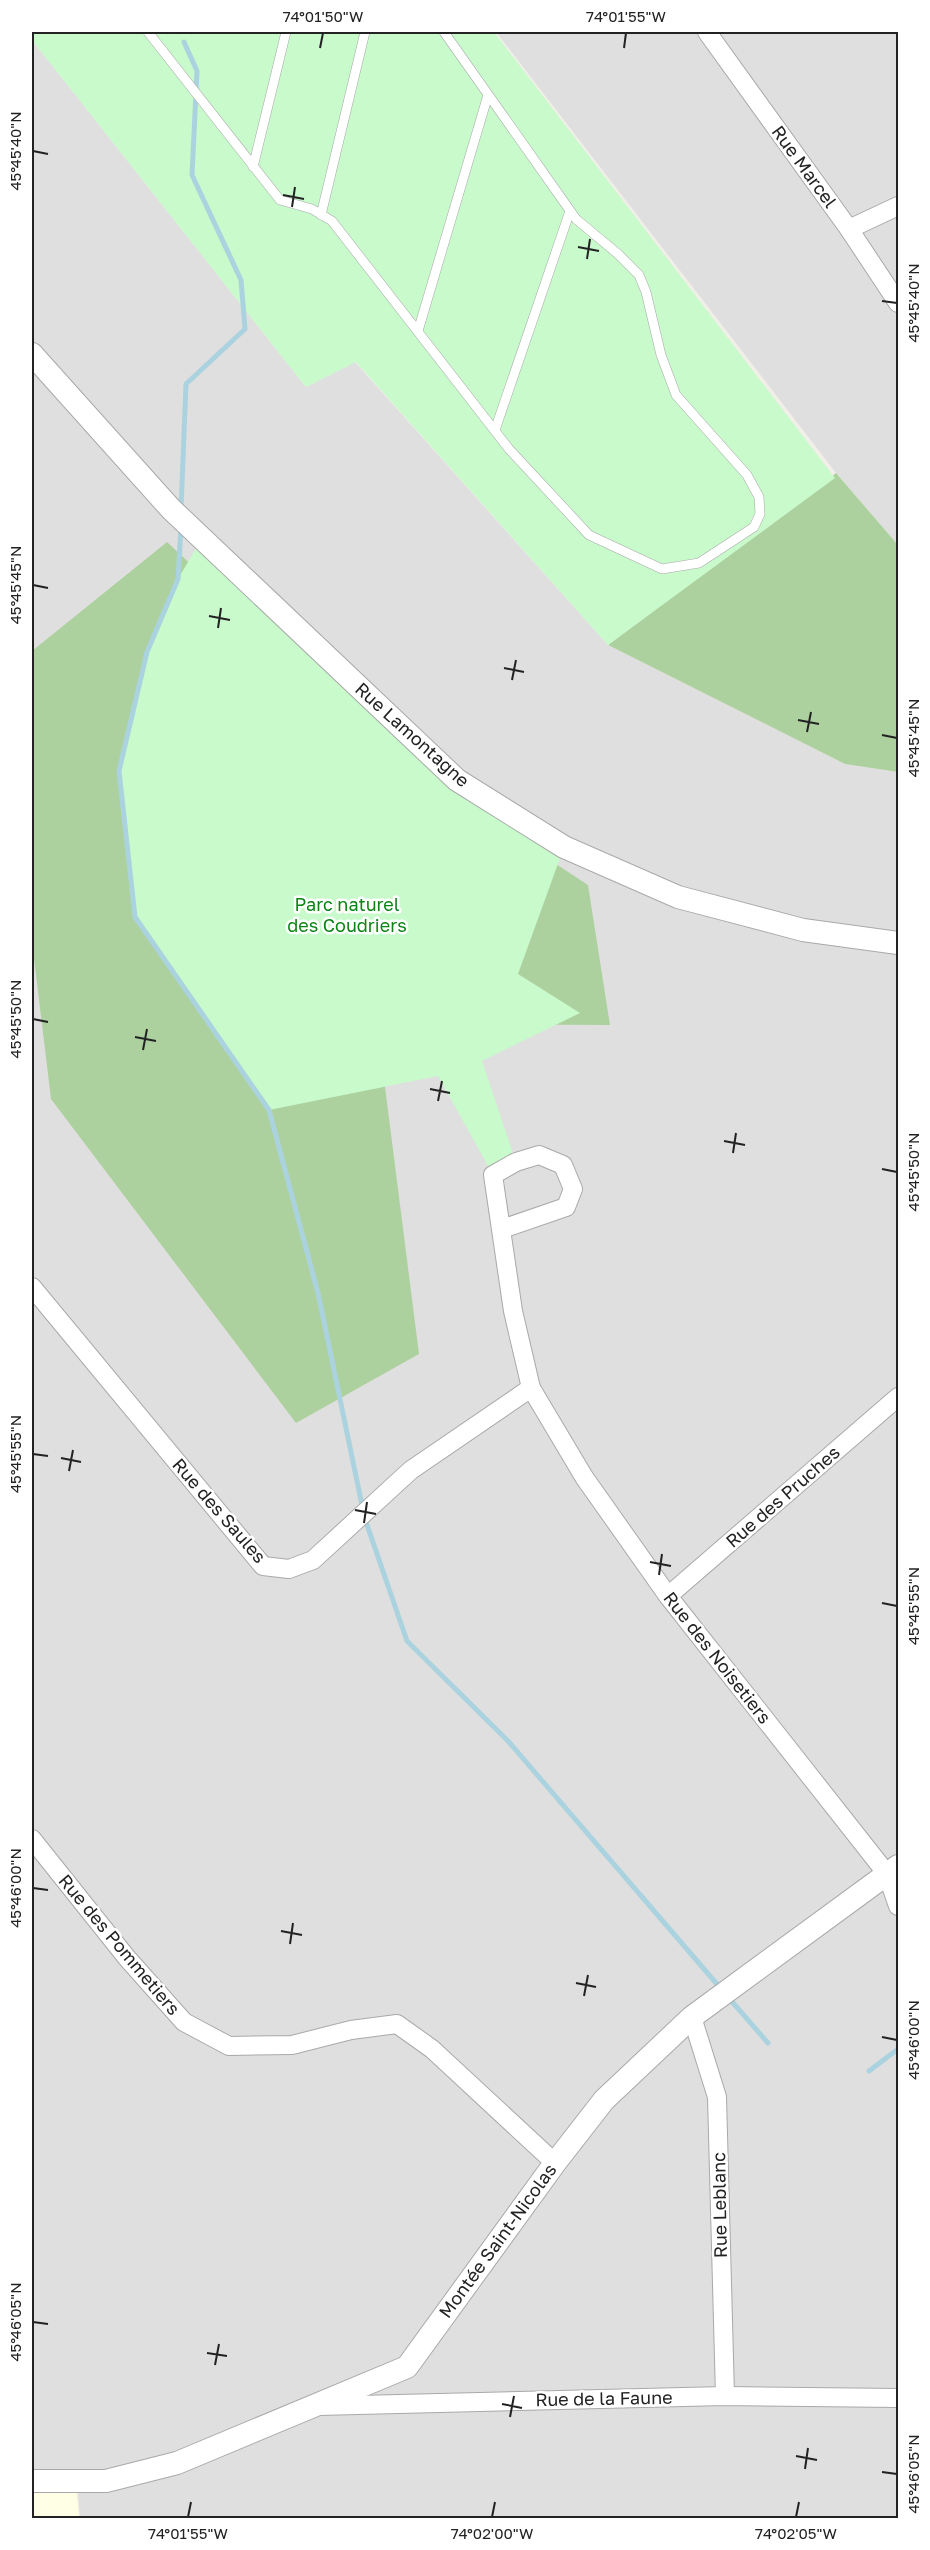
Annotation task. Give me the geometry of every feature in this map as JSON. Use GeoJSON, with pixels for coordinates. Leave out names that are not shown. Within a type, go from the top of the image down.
{"type":"FeatureCollection","features":[{"type":"Feature","properties":{"kind":"street","name":"Rue Marcel"},"geometry":{"type":"LineString","coordinates":[[707,32],[849,229],[898,303]]}},
{"type":"Feature","properties":{"kind":"street"},"geometry":{"type":"LineString","coordinates":[[849,229],[898,206]]}},
{"type":"Feature","properties":{"kind":"street","name":"Rue Lamontagne"},"geometry":{"type":"LineString","coordinates":[[35,365],[171,509],[457,780],[564,847],[678,897],[803,930],[898,943]]}},
{"type":"Feature","properties":{"kind":"street","name":"Rue des Noisetiers"},"geometry":{"type":"LineString","coordinates":[[501,1229],[566,1207],[573,1189],[563,1165],[539,1155],[516,1162],[493,1175],[513,1311],[531,1388],[584,1477],[668,1596],[893,1870],[898,1906]]}},
{"type":"Feature","properties":{"kind":"street","name":"Rue des Saules"},"geometry":{"type":"LineString","coordinates":[[32,1287],[263,1566],[288,1569],[313,1560],[411,1470],[531,1388]]}},
{"type":"Feature","properties":{"kind":"street","name":"Rue des Pruches"},"geometry":{"type":"LineString","coordinates":[[668,1596],[898,1397]]}},
{"type":"Feature","properties":{"kind":"street","name":"Rue des Pommetiers"},"geometry":{"type":"LineString","coordinates":[[32,1839],[127,1958],[184,2022],[229,2046],[292,2045],[351,2030],[397,2024],[432,2049],[555,2163]]}},
{"type":"Feature","properties":{"kind":"street","name":"Montée Saint-Nicolas"},"geometry":{"type":"LineString","coordinates":[[32,2481],[106,2481],[177,2463],[407,2367],[555,2163],[604,2100],[692,2018],[893,1870]]}},
{"type":"Feature","properties":{"kind":"street","name":"Rue Leblanc"},"geometry":{"type":"LineString","coordinates":[[692,2018],[717,2097],[724,2396]]}},
{"type":"Feature","properties":{"kind":"street","name":"Rue de la Faune"},"geometry":{"type":"LineString","coordinates":[[310,2407],[724,2396],[898,2398]]}},
{"type":"Feature","properties":{"kind":"lane"},"geometry":{"type":"LineString","coordinates":[[148,32],[280,200],[312,209],[332,221],[495,430],[589,535],[662,569],[699,563],[754,527],[760,514],[759,497],[747,475],[676,395],[661,355],[646,292],[639,275],[570,211],[444,32]]}},
{"type":"Feature","properties":{"kind":"lane"},"geometry":{"type":"LineString","coordinates":[[253,166],[286,32]]}},
{"type":"Feature","properties":{"kind":"lane"},"geometry":{"type":"LineString","coordinates":[[321,215],[365,32]]}},
{"type":"Feature","properties":{"kind":"lane"},"geometry":{"type":"LineString","coordinates":[[418,332],[488,95]]}},
{"type":"Feature","properties":{"kind":"lane"},"geometry":{"type":"LineString","coordinates":[[495,430],[570,211]]}},
{"type":"Feature","properties":{"kind":"shaded area"},"geometry":{"type":"Polygon","coordinates":[[[496,32],[898,32],[898,545],[836,473],[496,32]]]}},
{"type":"Feature","properties":{"kind":"shaded area"},"geometry":{"type":"Polygon","coordinates":[[[32,40],[306,387],[355,362],[608,645],[845,764],[898,772],[898,2518],[80,2518],[77,2481],[32,2481],[32,40]]]}},
{"type":"Feature","properties":{"kind":"shaded area"},"geometry":{"type":"Polygon","coordinates":[[[32,2483],[76,2485],[79,2518],[32,2518],[32,2483]]]}},
{"type":"Feature","properties":{"kind":"green space"},"geometry":{"type":"Polygon","coordinates":[[[32,32],[494,32],[835,478],[608,645],[356,362],[306,387],[32,40],[32,32]]]}},
{"type":"Feature","properties":{"kind":"green space"},"geometry":{"type":"Polygon","coordinates":[[[836,473],[898,545],[898,772],[845,764],[608,645],[836,473]]]}},
{"type":"Feature","properties":{"kind":"green space","name":"Parc naturel des Coudriers"},"geometry":{"type":"Polygon","coordinates":[[[202,538],[457,780],[564,847],[518,974],[580,1013],[482,1061],[516,1162],[493,1175],[438,1076],[269,1110],[135,917],[119,771],[147,652],[178,579],[202,538]]]}},
{"type":"Feature","properties":{"kind":"green space"},"geometry":{"type":"Polygon","coordinates":[[[167,542],[404,764],[588,885],[610,1025],[377,1024],[419,1354],[296,1423],[51,1099],[32,942],[32,651],[167,542]]]}},
{"type":"Feature","properties":{"kind":"waterway"},"geometry":{"type":"LineString","coordinates":[[181,509],[186,384],[245,329],[241,280],[192,175],[197,71],[184,42]]}},
{"type":"Feature","properties":{"kind":"waterway"},"geometry":{"type":"LineString","coordinates":[[181,527],[178,579],[147,652],[119,771],[135,917],[269,1110],[318,1293],[363,1510]]}},
{"type":"Feature","properties":{"kind":"waterway"},"geometry":{"type":"LineString","coordinates":[[365,1519],[407,1641],[508,1741],[722,1990]]}},
{"type":"Feature","properties":{"kind":"waterway"},"geometry":{"type":"LineString","coordinates":[[728,1997],[768,2043]]}},
{"type":"Feature","properties":{"kind":"waterway"},"geometry":{"type":"LineString","coordinates":[[869,2071],[898,2049]]}}]}
